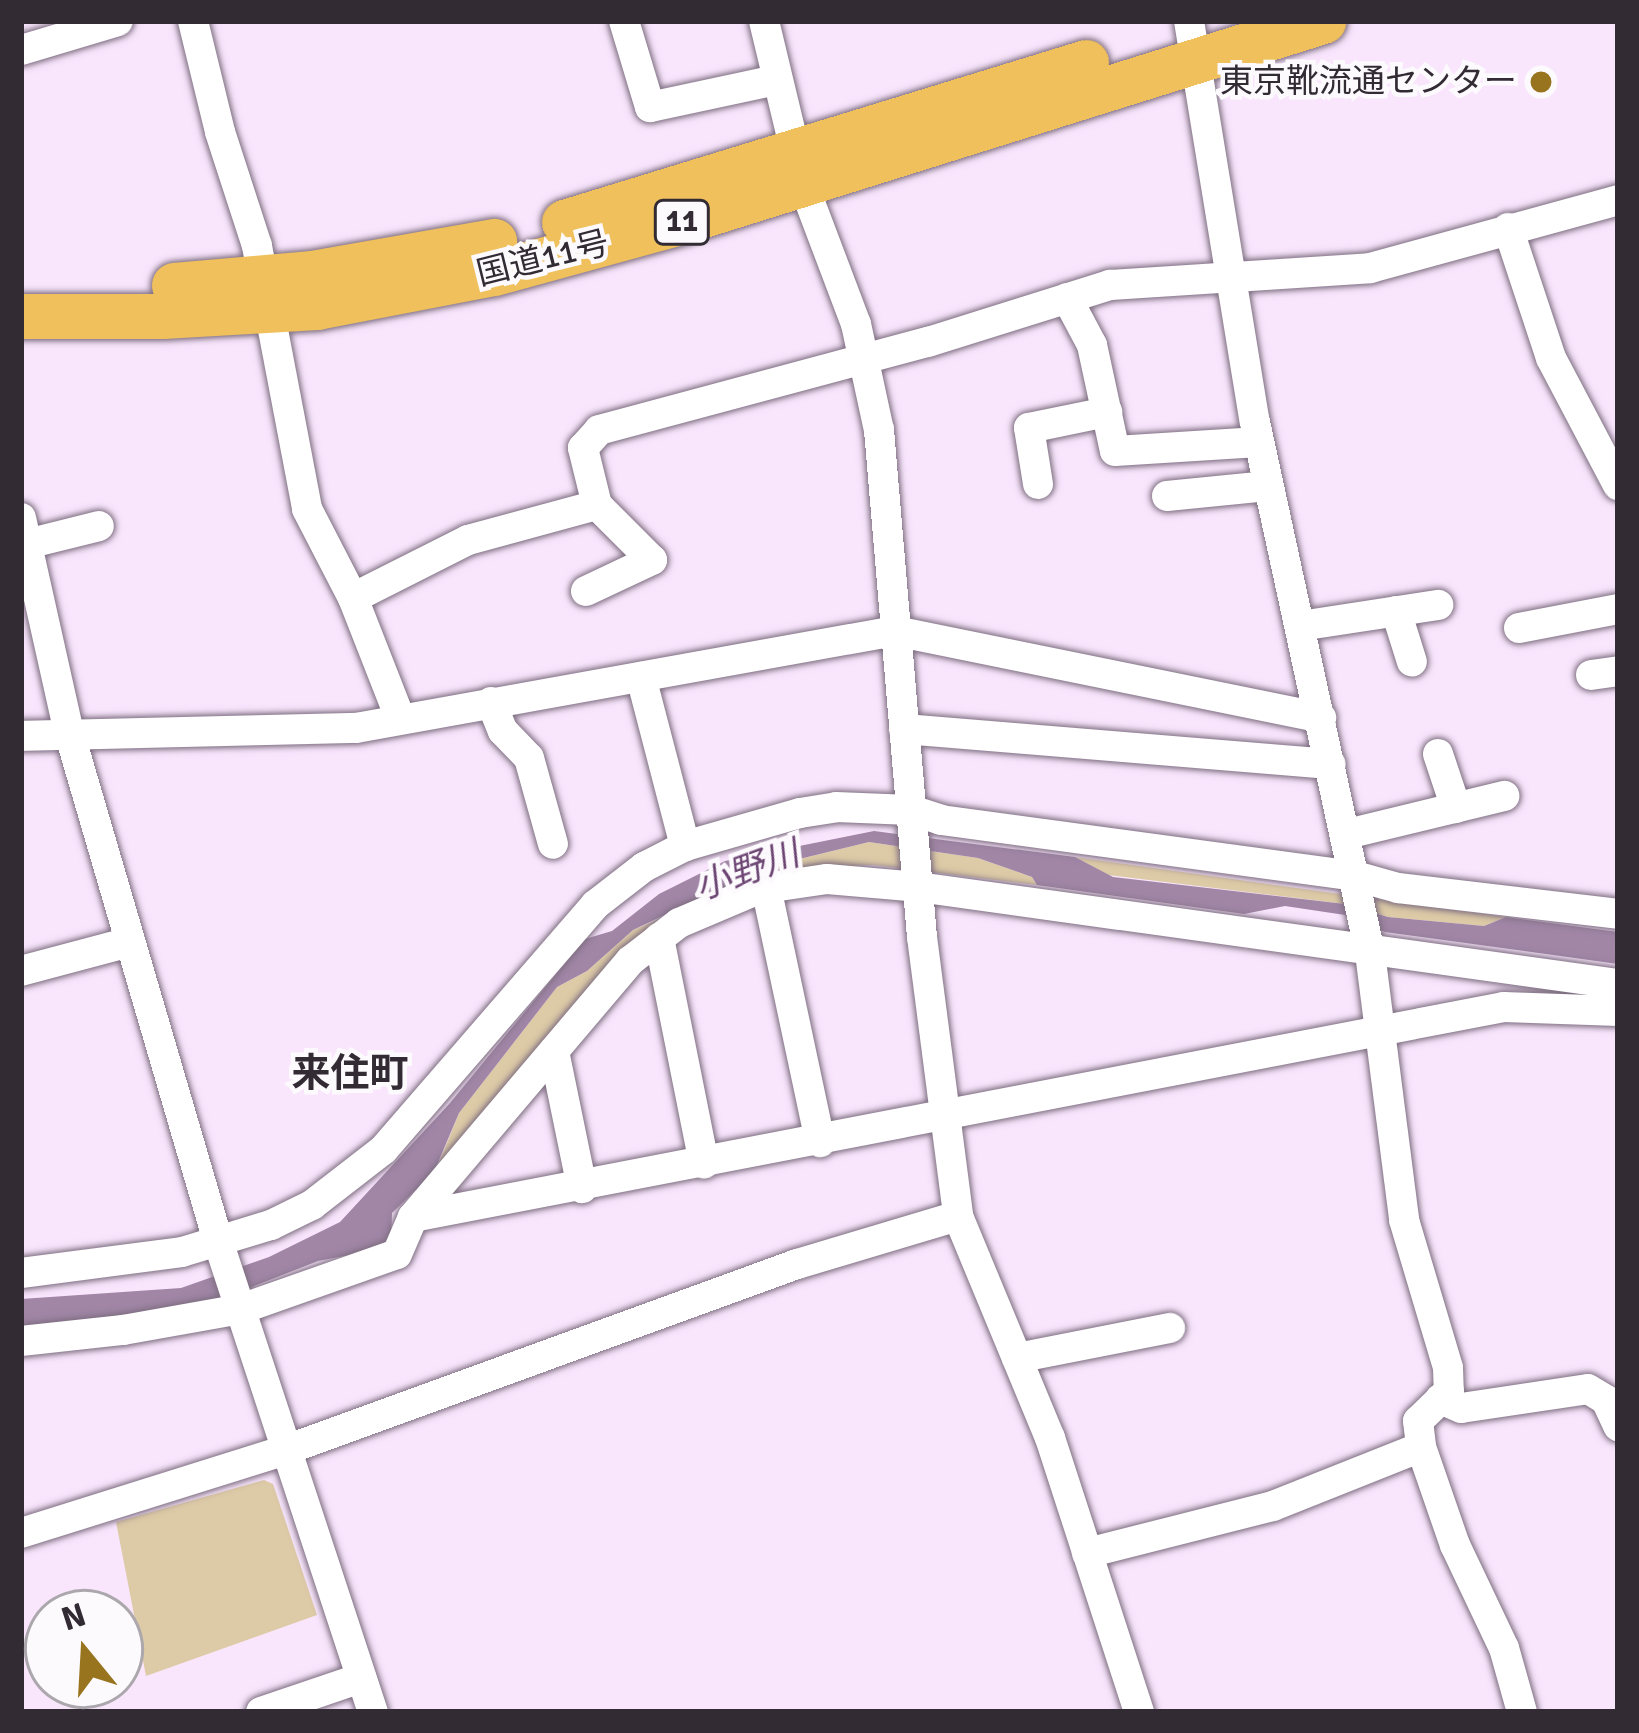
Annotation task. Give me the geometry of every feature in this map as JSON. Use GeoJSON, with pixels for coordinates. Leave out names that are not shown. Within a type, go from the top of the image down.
{"type":"FeatureCollection","features":[{"type":"Feature","properties":{"kind":"highway","name":"国道11号"},"geometry":{"type":"LineString","coordinates":[[21,284],[265,295],[317,307],[494,273],[1198,33],[1323,21]]}},
{"type":"Feature","properties":{"kind":"highway","name":"国道11号"},"geometry":{"type":"LineString","coordinates":[[21,316],[265,295]]}},
{"type":"Feature","properties":{"kind":"street"},"geometry":{"type":"LineString","coordinates":[[21,50],[118,21]]}},
{"type":"Feature","properties":{"kind":"street"},"geometry":{"type":"LineString","coordinates":[[193,21],[265,295],[307,509],[353,598],[400,718]]}},
{"type":"Feature","properties":{"kind":"street"},"geometry":{"type":"LineString","coordinates":[[623,21],[650,107],[776,80]]}},
{"type":"Feature","properties":{"kind":"street"},"geometry":{"type":"LineString","coordinates":[[764,21],[798,168],[865,357],[886,494],[941,1118],[958,1216],[1017,1358],[1139,1712]]}},
{"type":"Feature","properties":{"kind":"street"},"geometry":{"type":"LineString","coordinates":[[1198,33],[1229,279],[1259,442],[1369,947],[1383,1031],[1397,1185],[1448,1368],[1449,1391],[1418,1421],[1421,1447],[1468,1576],[1504,1648],[1522,1712]]}},
{"type":"Feature","properties":{"kind":"street"},"geometry":{"type":"LineString","coordinates":[[586,591],[652,560],[597,505],[584,448],[598,430],[1111,285],[1370,268],[1618,200]]}},
{"type":"Feature","properties":{"kind":"street"},"geometry":{"type":"LineString","coordinates":[[1508,228],[1551,358],[1618,484]]}},
{"type":"Feature","properties":{"kind":"street"},"geometry":{"type":"LineString","coordinates":[[1067,298],[1091,345],[1115,451],[1259,442]]}},
{"type":"Feature","properties":{"kind":"street"},"geometry":{"type":"LineString","coordinates":[[1030,472],[1029,428],[1107,412]]}},
{"type":"Feature","properties":{"kind":"street"},"geometry":{"type":"LineString","coordinates":[[1167,496],[1268,485]]}},
{"type":"Feature","properties":{"kind":"street"},"geometry":{"type":"LineString","coordinates":[[353,598],[468,540],[597,505]]}},
{"type":"Feature","properties":{"kind":"street"},"geometry":{"type":"LineString","coordinates":[[99,526],[24,531],[69,732],[220,1246],[373,1712]]}},
{"type":"Feature","properties":{"kind":"street"},"geometry":{"type":"LineString","coordinates":[[1300,626],[1438,604]]}},
{"type":"Feature","properties":{"kind":"street"},"geometry":{"type":"LineString","coordinates":[[1519,630],[1618,609]]}},
{"type":"Feature","properties":{"kind":"street"},"geometry":{"type":"LineString","coordinates":[[1396,611],[1412,662]]}},
{"type":"Feature","properties":{"kind":"street"},"geometry":{"type":"LineString","coordinates":[[21,736],[308,732],[895,631],[1321,718]]}},
{"type":"Feature","properties":{"kind":"street"},"geometry":{"type":"LineString","coordinates":[[641,676],[685,846]]}},
{"type":"Feature","properties":{"kind":"street"},"geometry":{"type":"LineString","coordinates":[[491,703],[503,731],[529,758],[553,844]]}},
{"type":"Feature","properties":{"kind":"street"},"geometry":{"type":"LineString","coordinates":[[904,729],[1331,764]]}},
{"type":"Feature","properties":{"kind":"street"},"geometry":{"type":"LineString","coordinates":[[1438,754],[1456,808]]}},
{"type":"Feature","properties":{"kind":"street"},"geometry":{"type":"LineString","coordinates":[[1347,834],[1504,796]]}},
{"type":"Feature","properties":{"kind":"street"},"geometry":{"type":"LineString","coordinates":[[21,1273],[140,1262],[220,1246],[313,1205],[368,1162],[595,905],[644,868],[685,846],[800,813],[836,807],[911,814],[1398,888],[1618,914]]}},
{"type":"Feature","properties":{"kind":"street"},"geometry":{"type":"LineString","coordinates":[[21,1341],[123,1330],[240,1306],[398,1254],[413,1217],[630,961],[711,906],[766,887],[826,878],[918,883],[1618,984]]}},
{"type":"Feature","properties":{"kind":"street"},"geometry":{"type":"LineString","coordinates":[[766,887],[820,1142]]}},
{"type":"Feature","properties":{"kind":"street"},"geometry":{"type":"LineString","coordinates":[[659,938],[704,1165]]}},
{"type":"Feature","properties":{"kind":"street"},"geometry":{"type":"LineString","coordinates":[[21,971],[130,942]]}},
{"type":"Feature","properties":{"kind":"street"},"geometry":{"type":"LineString","coordinates":[[413,1217],[704,1165],[1504,1007],[1618,1011]]}},
{"type":"Feature","properties":{"kind":"street"},"geometry":{"type":"LineString","coordinates":[[554,1051],[582,1188]]}},
{"type":"Feature","properties":{"kind":"street"},"geometry":{"type":"LineString","coordinates":[[21,1533],[286,1450],[777,1271],[958,1216]]}},
{"type":"Feature","properties":{"kind":"street"},"geometry":{"type":"LineString","coordinates":[[1017,1358],[1170,1328]]}},
{"type":"Feature","properties":{"kind":"street"},"geometry":{"type":"LineString","coordinates":[[1441,1399],[1461,1408],[1588,1389],[1606,1400],[1618,1426]]}},
{"type":"Feature","properties":{"kind":"street"},"geometry":{"type":"LineString","coordinates":[[1087,1553],[1273,1506],[1421,1447]]}},
{"type":"Feature","properties":{"kind":"street"},"geometry":{"type":"LineString","coordinates":[[261,1712],[362,1678]]}},
{"type":"Feature","properties":{"kind":"shaded area"},"geometry":{"type":"Polygon","coordinates":[[[869,842],[978,858],[1032,877],[1037,885],[874,865],[782,869],[743,880],[787,862],[869,842]]]}},
{"type":"Feature","properties":{"kind":"shaded area"},"geometry":{"type":"Polygon","coordinates":[[[1075,857],[1506,917],[1484,926],[1388,917],[1345,904],[1108,875],[1075,857]]]}},
{"type":"Feature","properties":{"kind":"shaded area"},"geometry":{"type":"Polygon","coordinates":[[[669,915],[435,1172],[459,1113],[557,987],[587,971],[633,930],[669,915]]]}},
{"type":"Feature","properties":{"kind":"shaded area"},"geometry":{"type":"Polygon","coordinates":[[[264,1480],[273,1484],[317,1615],[146,1676],[144,1589],[129,1589],[116,1522],[264,1480]]]}},
{"type":"Feature","properties":{"kind":"water","name":"小野川"},"geometry":{"type":"Polygon","coordinates":[[[874,831],[1075,857],[1113,877],[1345,904],[1388,917],[1484,926],[1506,917],[1618,932],[1618,964],[1385,932],[1345,915],[1285,906],[1244,914],[1037,885],[1032,877],[978,858],[869,842],[787,862],[710,893],[633,930],[587,971],[557,987],[459,1113],[434,1172],[392,1213],[391,1242],[381,1249],[318,1261],[203,1306],[21,1327],[21,1299],[181,1288],[269,1257],[340,1222],[450,1103],[585,939],[612,931],[659,894],[725,861],[874,831]]]}},
{"type":"Feature","properties":{"kind":"place","name":"東京靴流通センター"},"geometry":{"type":"Point","coordinates":[1541,82]}},
{"type":"Feature","properties":{"kind":"district","name":"来住町"},"geometry":{"type":"Point","coordinates":[350,1073]}}]}
